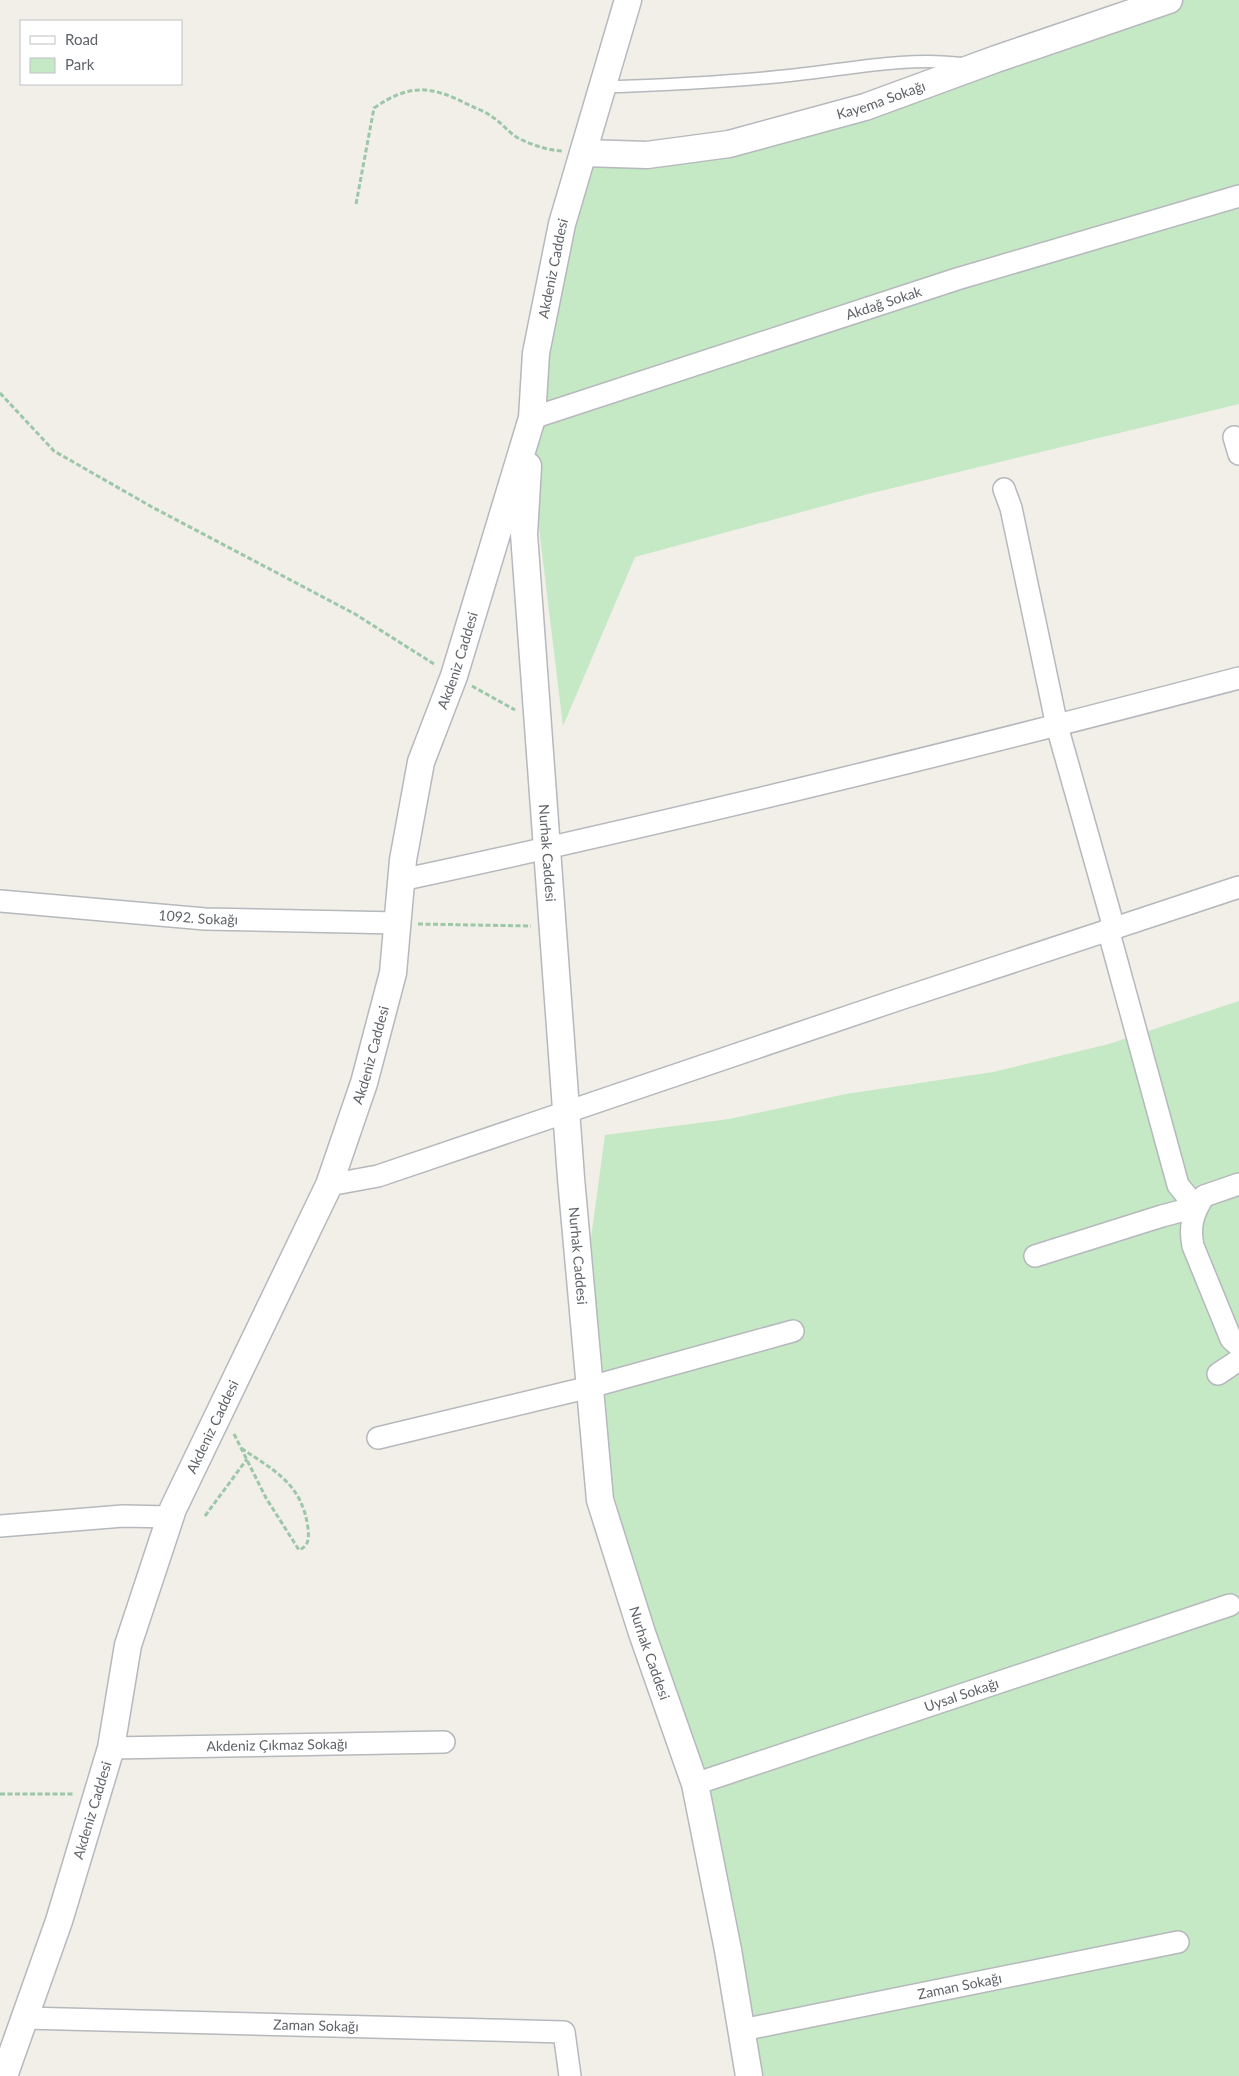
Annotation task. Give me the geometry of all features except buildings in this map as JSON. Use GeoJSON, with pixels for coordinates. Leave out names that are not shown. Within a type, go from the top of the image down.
{"type":"FeatureCollection","features":[{"type":"Feature","properties":{"kind":"street","name":"Akdeniz Caddesi"},"geometry":{"type":"LineString","coordinates":[[4,2076],[59,1921],[111,1748],[128,1645],[171,1516],[250,1346],[329,1185],[371,1056],[392,973],[401,880],[421,762],[454,676],[532,418],[536,353],[562,224],[628,0]]}},
{"type":"Feature","properties":{"kind":"street","name":"Kayema Sokağı"},"geometry":{"type":"LineString","coordinates":[[583,153],[647,155],[729,144],[865,107],[978,66],[1124,8],[1169,0]]}},
{"type":"Feature","properties":{"kind":"street","name":"Akdağ Sokak"},"geometry":{"type":"LineString","coordinates":[[532,418],[957,279],[1239,196]]}},
{"type":"Feature","properties":{"kind":"street","name":"Nurhak Caddesi"},"geometry":{"type":"LineString","coordinates":[[532,418],[524,534],[567,1114],[600,1500],[642,1633],[695,1784],[749,2076]]}},
{"type":"Feature","properties":{"kind":"street"},"geometry":{"type":"LineString","coordinates":[[1004,489],[1011,508],[1057,726],[1178,1185],[1196,1207]]}},
{"type":"Feature","properties":{"kind":"street"},"geometry":{"type":"LineString","coordinates":[[401,880],[548,849],[1057,726],[1239,678]]}},
{"type":"Feature","properties":{"kind":"street"},"geometry":{"type":"LineString","coordinates":[[329,1185],[378,1176],[1239,887]]}},
{"type":"Feature","properties":{"kind":"street","name":"1092. Sokağı"},"geometry":{"type":"LineString","coordinates":[[0,901],[205,919],[397,923]]}},
{"type":"Feature","properties":{"kind":"street"},"geometry":{"type":"LineString","coordinates":[[1239,1184],[1204,1196],[1196,1207],[1192,1220],[1193,1246],[1230,1339],[1239,1346]]}},
{"type":"Feature","properties":{"kind":"street"},"geometry":{"type":"LineString","coordinates":[[1035,1256],[1196,1207]]}},
{"type":"Feature","properties":{"kind":"street"},"geometry":{"type":"LineString","coordinates":[[378,1438],[590,1387],[793,1332]]}},
{"type":"Feature","properties":{"kind":"street"},"geometry":{"type":"LineString","coordinates":[[1218,1374],[1239,1360]]}},
{"type":"Feature","properties":{"kind":"street"},"geometry":{"type":"LineString","coordinates":[[0,1526],[123,1516],[171,1516]]}},
{"type":"Feature","properties":{"kind":"street","name":"Uysal Sokağı"},"geometry":{"type":"LineString","coordinates":[[695,1784],[1230,1605]]}},
{"type":"Feature","properties":{"kind":"street","name":"Akdeniz Çıkmaz Sokağı"},"geometry":{"type":"LineString","coordinates":[[111,1748],[444,1742]]}},
{"type":"Feature","properties":{"kind":"street","name":"Zaman Sokağı"},"geometry":{"type":"LineString","coordinates":[[742,2030],[1178,1942]]}},
{"type":"Feature","properties":{"kind":"street","name":"Zaman Sokağı"},"geometry":{"type":"LineString","coordinates":[[25,2018],[564,2032],[570,2076]]}},
{"type":"Feature","properties":{"kind":"lane"},"geometry":{"type":"LineString","coordinates":[[603,86],[790,76],[936,60],[978,66]]}},
{"type":"Feature","properties":{"kind":"path"},"geometry":{"type":"LineString","coordinates":[[356,204],[374,108],[390,97],[407,90],[426,89],[444,92],[491,116],[518,137],[549,150],[583,153]]}},
{"type":"Feature","properties":{"kind":"path"},"geometry":{"type":"LineString","coordinates":[[0,393],[54,451],[152,508],[355,614],[454,676],[537,722]]}},
{"type":"Feature","properties":{"kind":"path"},"geometry":{"type":"LineString","coordinates":[[397,923],[554,926]]}},
{"type":"Feature","properties":{"kind":"path"},"geometry":{"type":"LineString","coordinates":[[241,1448],[285,1478],[298,1494],[306,1514],[309,1534],[308,1543],[299,1550],[266,1498],[246,1459],[241,1448]]}},
{"type":"Feature","properties":{"kind":"path"},"geometry":{"type":"LineString","coordinates":[[205,1516],[246,1459]]}},
{"type":"Feature","properties":{"kind":"path"},"geometry":{"type":"LineString","coordinates":[[0,1794],[96,1794]]}},
{"type":"Feature","properties":{"kind":"green space"},"geometry":{"type":"Polygon","coordinates":[[[1174,0],[1239,0],[1239,404],[868,494],[635,557],[563,726],[526,421],[582,154],[682,154],[1174,0]]]}},
{"type":"Feature","properties":{"kind":"green space"},"geometry":{"type":"Polygon","coordinates":[[[1239,1001],[1239,2076],[751,2076],[699,1801],[614,1549],[588,1291],[591,1238],[605,1135],[729,1119],[846,1094],[993,1072],[1109,1044],[1239,1001]]]}}]}
